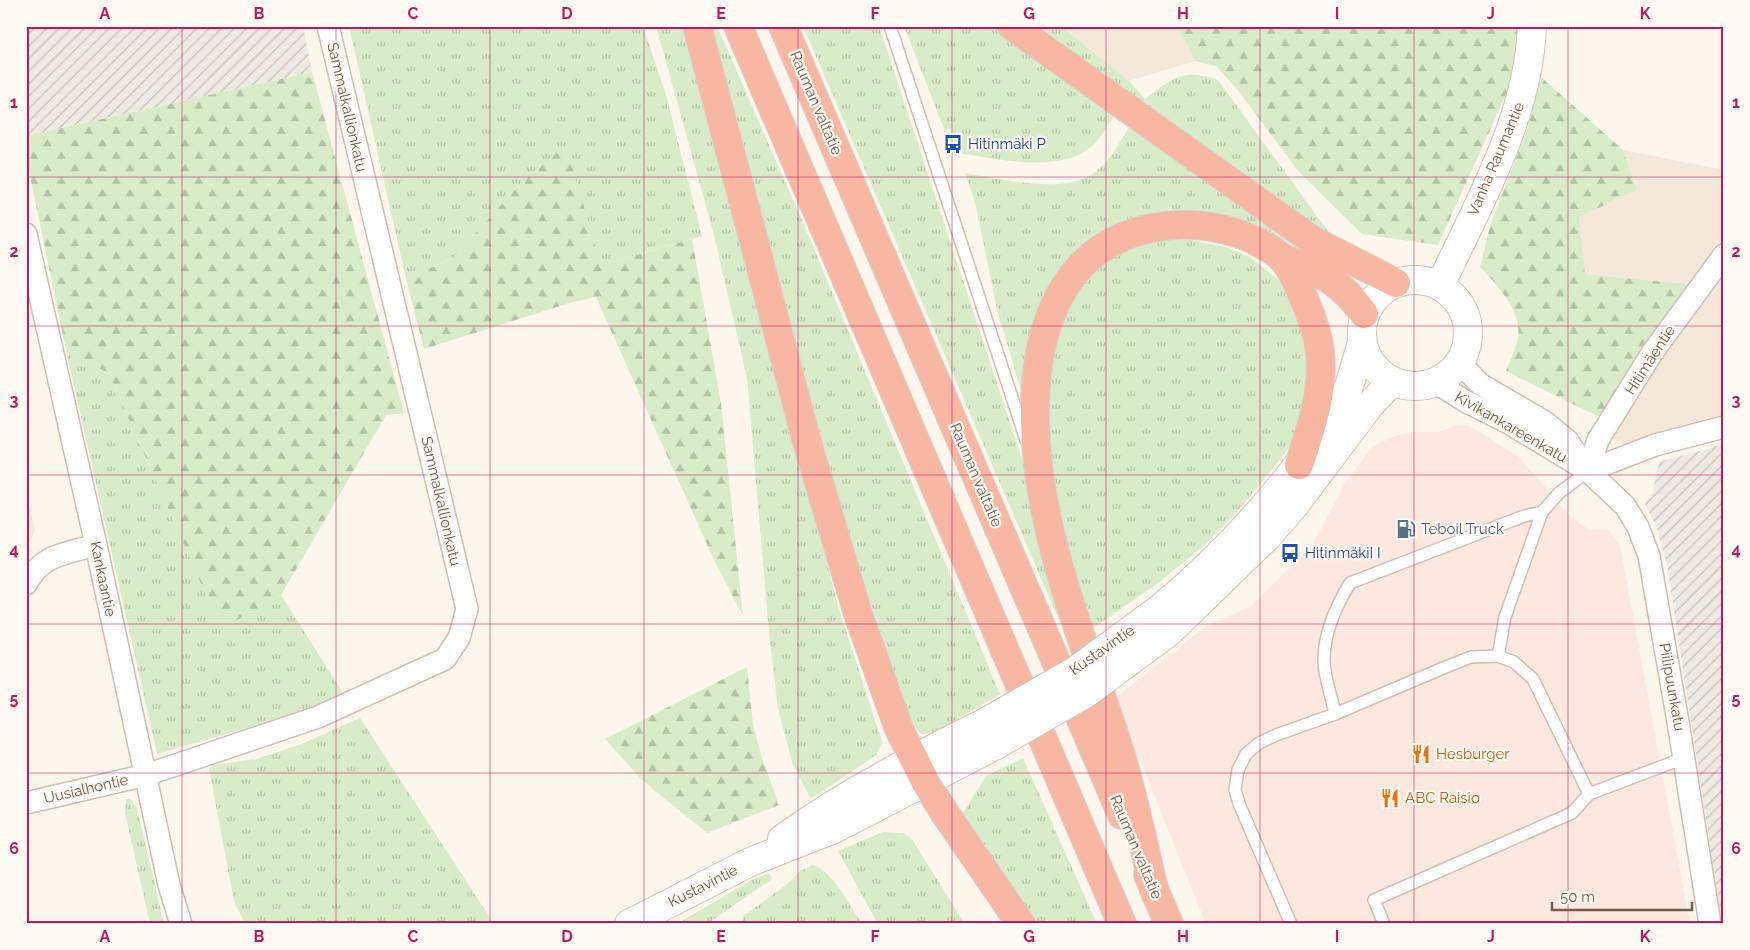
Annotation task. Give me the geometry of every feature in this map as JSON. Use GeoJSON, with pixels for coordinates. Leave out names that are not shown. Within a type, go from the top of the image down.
{"type":"FeatureCollection","features":[{"type":"Feature","properties":{"kind":"highway"},"geometry":{"type":"LineString","coordinates":[[697,26],[807,442],[858,614],[899,729],[926,783],[1021,924]]}},
{"type":"Feature","properties":{"kind":"highway"},"geometry":{"type":"LineString","coordinates":[[738,26],[1122,924]]}},
{"type":"Feature","properties":{"kind":"highway","name":"Rauman valtatie"},"geometry":{"type":"LineString","coordinates":[[784,26],[1169,924]]}},
{"type":"Feature","properties":{"kind":"highway"},"geometry":{"type":"LineString","coordinates":[[1012,26],[1312,240],[1396,283]]}},
{"type":"Feature","properties":{"kind":"highway"},"geometry":{"type":"LineString","coordinates":[[1156,893],[1120,754],[1056,555],[1040,482],[1035,421],[1036,386],[1046,323],[1072,275],[1086,259],[1122,236],[1146,230],[1191,224],[1215,226],[1243,235],[1282,258],[1305,266],[1336,284],[1355,301],[1364,314]]}},
{"type":"Feature","properties":{"kind":"highway"},"geometry":{"type":"LineString","coordinates":[[1282,258],[1315,323],[1321,353],[1318,400],[1299,464]]}},
{"type":"Feature","properties":{"kind":"main road","name":"Vanha Raumantie"},"geometry":{"type":"LineString","coordinates":[[1440,286],[1518,113],[1529,66],[1532,26]]}},
{"type":"Feature","properties":{"kind":"main road"},"geometry":{"type":"LineString","coordinates":[[1426,280],[1440,286],[1454,297],[1464,312],[1468,329],[1466,346],[1460,362],[1449,374],[1435,382],[1420,386],[1406,386],[1392,381],[1378,372],[1367,358],[1362,342],[1361,328],[1364,314],[1382,290],[1396,283],[1426,280]]}},
{"type":"Feature","properties":{"kind":"main road","name":"Kustavintie"},"geometry":{"type":"LineString","coordinates":[[1166,620],[1196,578],[1273,499],[1332,423],[1343,402],[1362,342]]}},
{"type":"Feature","properties":{"kind":"main road","name":"Kustavintie"},"geometry":{"type":"LineString","coordinates":[[629,924],[750,862],[834,829],[926,783],[1075,671],[1166,620],[1268,536],[1306,492],[1370,405],[1392,381]]}},
{"type":"Feature","properties":{"kind":"main road","name":"Kustavintie"},"geometry":{"type":"LineString","coordinates":[[750,862],[823,809],[913,758],[991,733]]}},
{"type":"Feature","properties":{"kind":"street","name":"Sammalkallionkatu"},"geometry":{"type":"LineString","coordinates":[[146,775],[318,717],[445,659],[459,638],[467,609],[328,26]]}},
{"type":"Feature","properties":{"kind":"street","name":"Kankaantie"},"geometry":{"type":"LineString","coordinates":[[26,234],[96,545],[168,885],[181,924]]}},
{"type":"Feature","properties":{"kind":"street","name":"Hitimäentie"},"geometry":{"type":"LineString","coordinates":[[1588,471],[1598,440],[1652,353],[1724,255]]}},
{"type":"Feature","properties":{"kind":"street","name":"Kivikankareenkatu"},"geometry":{"type":"LineString","coordinates":[[1460,362],[1480,384],[1545,422],[1567,440],[1588,471]]}},
{"type":"Feature","properties":{"kind":"street","name":"Kivikankareenkatu"},"geometry":{"type":"LineString","coordinates":[[1435,382],[1465,401],[1507,422],[1588,471]]}},
{"type":"Feature","properties":{"kind":"street"},"geometry":{"type":"LineString","coordinates":[[1588,471],[1655,445],[1724,427]]}},
{"type":"Feature","properties":{"kind":"street","name":"Piilipuunkatu"},"geometry":{"type":"LineString","coordinates":[[1588,471],[1625,506],[1638,527],[1649,556],[1710,924]]}},
{"type":"Feature","properties":{"kind":"street"},"geometry":{"type":"LineString","coordinates":[[26,584],[34,570],[50,558],[96,545]]}},
{"type":"Feature","properties":{"kind":"street","name":"Uusialhontie"},"geometry":{"type":"LineString","coordinates":[[26,803],[146,775]]}},
{"type":"Feature","properties":{"kind":"lane"},"geometry":{"type":"LineString","coordinates":[[890,26],[1040,482]]}},
{"type":"Feature","properties":{"kind":"lane"},"geometry":{"type":"LineString","coordinates":[[1498,656],[1506,617],[1542,512],[1559,493],[1588,471]]}},
{"type":"Feature","properties":{"kind":"lane"},"geometry":{"type":"LineString","coordinates":[[1335,714],[1324,662],[1326,638],[1336,606],[1350,583],[1524,516],[1542,512]]}},
{"type":"Feature","properties":{"kind":"lane"},"geometry":{"type":"LineString","coordinates":[[1291,924],[1240,806],[1235,790],[1238,770],[1246,754],[1259,743],[1276,735],[1335,714],[1448,666],[1471,658],[1498,656],[1514,662],[1533,679],[1589,794]]}},
{"type":"Feature","properties":{"kind":"lane"},"geometry":{"type":"LineString","coordinates":[[1384,924],[1374,900],[1572,813],[1589,794],[1684,758]]}},
{"type":"Feature","properties":{"kind":"shaded area"},"geometry":{"type":"Polygon","coordinates":[[[26,26],[303,26],[312,72],[26,136],[26,26]]]}},
{"type":"Feature","properties":{"kind":"shaded area"},"geometry":{"type":"Polygon","coordinates":[[[1061,26],[1177,26],[1195,61],[1129,81],[1061,26]]]}},
{"type":"Feature","properties":{"kind":"shaded area"},"geometry":{"type":"Polygon","coordinates":[[[1623,150],[1724,170],[1724,427],[1639,453],[1603,433],[1700,286],[1585,274],[1579,217],[1637,190],[1623,150]]]}},
{"type":"Feature","properties":{"kind":"shaded area"},"geometry":{"type":"Polygon","coordinates":[[[1468,425],[1519,457],[1571,517],[1589,530],[1609,530],[1620,545],[1690,924],[1206,924],[1115,698],[1205,627],[1251,606],[1312,546],[1344,485],[1372,447],[1395,436],[1412,432],[1439,432],[1455,426],[1468,425]]]}},
{"type":"Feature","properties":{"kind":"shaded area"},"geometry":{"type":"Polygon","coordinates":[[[1724,444],[1724,924],[1722,924],[1667,565],[1657,528],[1645,504],[1653,491],[1659,462],[1724,444]]]}},
{"type":"Feature","properties":{"kind":"shaded area"},"geometry":{"type":"Polygon","coordinates":[[[26,492],[35,530],[26,550],[26,492]]]}},
{"type":"Feature","properties":{"kind":"green space"},"geometry":{"type":"Polygon","coordinates":[[[349,26],[643,26],[666,95],[702,236],[601,265],[565,146],[522,182],[453,258],[406,279],[349,26]]]}},
{"type":"Feature","properties":{"kind":"green space"},"geometry":{"type":"Polygon","coordinates":[[[656,26],[686,26],[839,609],[882,742],[876,755],[811,799],[793,765],[778,709],[769,633],[747,378],[714,235],[656,26]]]}},
{"type":"Feature","properties":{"kind":"green space"},"geometry":{"type":"Polygon","coordinates":[[[705,26],[717,26],[804,225],[1000,694],[932,734],[921,734],[910,721],[853,549],[802,376],[705,26]]]}},
{"type":"Feature","properties":{"kind":"green space"},"geometry":{"type":"Polygon","coordinates":[[[803,26],[879,26],[1026,471],[1071,648],[803,26]]]}},
{"type":"Feature","properties":{"kind":"green space"},"geometry":{"type":"Polygon","coordinates":[[[904,26],[1002,26],[1115,115],[1092,146],[1079,155],[1064,160],[1047,162],[1012,161],[963,154],[951,129],[944,129],[904,26]]]}},
{"type":"Feature","properties":{"kind":"green space"},"geometry":{"type":"Polygon","coordinates":[[[1039,26],[1061,26],[1129,81],[1145,99],[1163,85],[1179,77],[1196,75],[1218,80],[1330,234],[1140,103],[1039,26]]]}},
{"type":"Feature","properties":{"kind":"green space"},"geometry":{"type":"Polygon","coordinates":[[[1177,26],[1520,26],[1522,38],[1509,88],[1438,245],[1362,234],[1299,172],[1237,89],[1216,66],[1195,61],[1177,26]]]}},
{"type":"Feature","properties":{"kind":"green space"},"geometry":{"type":"Polygon","coordinates":[[[312,72],[404,413],[386,415],[281,595],[221,629],[109,374],[66,350],[26,157],[26,136],[312,72]]]}},
{"type":"Feature","properties":{"kind":"green space"},"geometry":{"type":"Polygon","coordinates":[[[1541,77],[1623,150],[1637,190],[1579,217],[1585,274],[1694,285],[1603,419],[1506,371],[1518,338],[1516,318],[1501,290],[1480,267],[1490,226],[1528,127],[1541,77]]]}},
{"type":"Feature","properties":{"kind":"green space"},"geometry":{"type":"Polygon","coordinates":[[[1130,126],[1336,270],[1284,240],[1257,228],[1231,218],[1204,212],[1176,211],[1147,215],[1117,227],[1089,244],[1080,252],[1075,260],[1026,408],[997,309],[975,202],[965,173],[1029,183],[1062,184],[1078,181],[1091,175],[1103,165],[1130,126]]]}},
{"type":"Feature","properties":{"kind":"green space"},"geometry":{"type":"Polygon","coordinates":[[[566,145],[601,265],[692,239],[721,403],[743,616],[714,560],[596,297],[573,302],[424,349],[406,279],[453,258],[522,182],[566,145]]]}},
{"type":"Feature","properties":{"kind":"green space"},"geometry":{"type":"Polygon","coordinates":[[[1178,237],[1229,248],[1250,257],[1281,282],[1294,300],[1311,354],[1303,409],[1289,448],[1237,512],[1200,549],[1158,583],[1092,629],[1070,564],[1053,487],[1048,440],[1047,383],[1060,320],[1082,278],[1124,246],[1178,237]]]}},
{"type":"Feature","properties":{"kind":"green space"},"geometry":{"type":"Polygon","coordinates":[[[66,350],[109,374],[221,628],[281,595],[343,693],[310,710],[157,754],[66,350]]]}},
{"type":"Feature","properties":{"kind":"green space"},"geometry":{"type":"Polygon","coordinates":[[[747,667],[753,725],[762,758],[779,805],[707,833],[643,781],[605,739],[747,667]]]}},
{"type":"Feature","properties":{"kind":"green space"},"geometry":{"type":"Polygon","coordinates":[[[360,718],[494,924],[245,924],[234,901],[209,769],[213,765],[256,759],[299,745],[360,718]]]}},
{"type":"Feature","properties":{"kind":"green space"},"geometry":{"type":"Polygon","coordinates":[[[1023,758],[1097,924],[1035,924],[961,816],[986,776],[1023,758]]]}},
{"type":"Feature","properties":{"kind":"green space"},"geometry":{"type":"Polygon","coordinates":[[[126,799],[130,799],[137,808],[164,924],[150,924],[125,813],[126,799]]]}},
{"type":"Feature","properties":{"kind":"green space"},"geometry":{"type":"Polygon","coordinates":[[[883,832],[903,833],[911,838],[965,924],[878,924],[838,851],[883,832]]]}},
{"type":"Feature","properties":{"kind":"green space"},"geometry":{"type":"Polygon","coordinates":[[[813,865],[820,868],[834,881],[862,924],[742,924],[743,916],[789,883],[800,871],[813,865]]]}},
{"type":"Feature","properties":{"kind":"green space"},"geometry":{"type":"Polygon","coordinates":[[[769,873],[772,879],[707,924],[677,924],[750,881],[769,873]]]}},
{"type":"Feature","properties":{"kind":"place","name":"Hitinmäki P"},"geometry":{"type":"Point","coordinates":[953,144]}},
{"type":"Feature","properties":{"kind":"place","name":"Teboil Truck"},"geometry":{"type":"Point","coordinates":[1406,529]}},
{"type":"Feature","properties":{"kind":"place","name":"HitinmäkiI I"},"geometry":{"type":"Point","coordinates":[1290,553]}},
{"type":"Feature","properties":{"kind":"place","name":"Hesburger"},"geometry":{"type":"Point","coordinates":[1421,754]}},
{"type":"Feature","properties":{"kind":"place","name":"ABC Raisio"},"geometry":{"type":"Point","coordinates":[1390,798]}}]}
